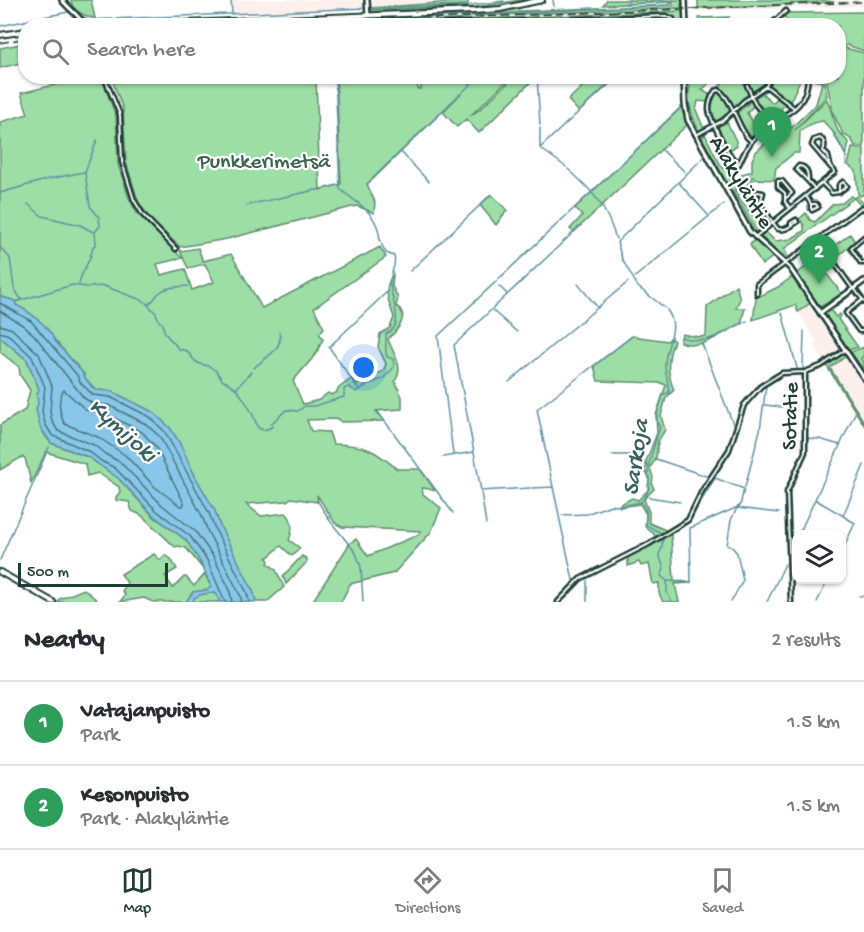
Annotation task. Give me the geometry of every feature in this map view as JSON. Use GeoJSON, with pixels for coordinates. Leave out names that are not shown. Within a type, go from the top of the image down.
{"type":"FeatureCollection","features":[{"type":"Feature","properties":{"kind":"main road"},"geometry":{"type":"LineString","coordinates":[[317,18],[484,11],[542,0]]}},
{"type":"Feature","properties":{"kind":"main road"},"geometry":{"type":"LineString","coordinates":[[0,36],[18,33]]}},
{"type":"Feature","properties":{"kind":"main road"},"geometry":{"type":"LineString","coordinates":[[0,572],[53,602]]}},
{"type":"Feature","properties":{"kind":"street"},"geometry":{"type":"LineString","coordinates":[[62,0],[79,18]]}},
{"type":"Feature","properties":{"kind":"street"},"geometry":{"type":"LineString","coordinates":[[367,0],[368,16]]}},
{"type":"Feature","properties":{"kind":"street"},"geometry":{"type":"LineString","coordinates":[[685,0],[686,18]]}},
{"type":"Feature","properties":{"kind":"street"},"geometry":{"type":"LineString","coordinates":[[778,18],[786,11]]}},
{"type":"Feature","properties":{"kind":"street"},"geometry":{"type":"LineString","coordinates":[[603,18],[666,16],[671,18]]}},
{"type":"Feature","properties":{"kind":"street"},"geometry":{"type":"LineString","coordinates":[[108,84],[120,115],[122,162],[134,200],[143,214],[176,249]]}},
{"type":"Feature","properties":{"kind":"street","name":"Alakyläntie"},"geometry":{"type":"LineString","coordinates":[[684,84],[686,114],[742,219],[755,237],[785,263],[864,378]]}},
{"type":"Feature","properties":{"kind":"street"},"geometry":{"type":"LineString","coordinates":[[751,141],[745,135],[722,92],[715,91],[709,107],[715,125],[734,161],[739,164],[751,141],[771,124],[795,109],[805,93],[807,84]]}},
{"type":"Feature","properties":{"kind":"street"},"geometry":{"type":"LineString","coordinates":[[747,85],[755,104],[771,124]]}},
{"type":"Feature","properties":{"kind":"street"},"geometry":{"type":"LineString","coordinates":[[696,135],[715,125],[766,86],[795,109]]}},
{"type":"Feature","properties":{"kind":"street"},"geometry":{"type":"LineString","coordinates":[[755,237],[836,172],[821,151]]}},
{"type":"Feature","properties":{"kind":"street"},"geometry":{"type":"LineString","coordinates":[[808,180],[808,172],[803,166],[799,166],[796,169],[815,189]]}},
{"type":"Feature","properties":{"kind":"street"},"geometry":{"type":"LineString","coordinates":[[785,199],[792,193],[782,181],[778,181],[778,187],[786,193],[785,199],[785,202],[790,208]]}},
{"type":"Feature","properties":{"kind":"street"},"geometry":{"type":"LineString","coordinates":[[822,183],[830,193],[839,192]]}},
{"type":"Feature","properties":{"kind":"street"},"geometry":{"type":"LineString","coordinates":[[806,196],[812,204]]}},
{"type":"Feature","properties":{"kind":"street"},"geometry":{"type":"LineString","coordinates":[[760,203],[762,210],[780,230],[791,226]]}},
{"type":"Feature","properties":{"kind":"street"},"geometry":{"type":"LineString","coordinates":[[757,294],[758,284],[862,207],[864,209]]}},
{"type":"Feature","properties":{"kind":"street"},"geometry":{"type":"LineString","coordinates":[[864,237],[851,248],[861,263],[864,263]]}},
{"type":"Feature","properties":{"kind":"street"},"geometry":{"type":"LineString","coordinates":[[833,261],[863,301],[846,313],[859,332],[864,331]]}},
{"type":"Feature","properties":{"kind":"street"},"geometry":{"type":"LineString","coordinates":[[820,313],[864,281]]}},
{"type":"Feature","properties":{"kind":"street"},"geometry":{"type":"LineString","coordinates":[[558,602],[580,579],[664,535],[690,518],[699,496],[729,450],[742,412],[750,397],[761,386],[777,375],[805,372],[821,366],[845,350]]}},
{"type":"Feature","properties":{"kind":"street","name":"Sotatie"},"geometry":{"type":"LineString","coordinates":[[791,602],[787,492],[805,452],[805,372]]}},
{"type":"Feature","properties":{"kind":"shaded area"},"geometry":{"type":"Polygon","coordinates":[[[232,0],[365,0],[365,8],[232,14],[232,0]]]}},
{"type":"Feature","properties":{"kind":"shaded area"},"geometry":{"type":"Polygon","coordinates":[[[371,0],[468,0],[468,1],[371,7],[371,0]]]}},
{"type":"Feature","properties":{"kind":"shaded area"},"geometry":{"type":"Polygon","coordinates":[[[820,0],[864,0],[864,6],[691,11],[691,8],[829,2],[820,0]]]}},
{"type":"Feature","properties":{"kind":"shaded area"},"geometry":{"type":"Polygon","coordinates":[[[681,8],[681,12],[507,18],[430,18],[681,8]]]}},
{"type":"Feature","properties":{"kind":"shaded area"},"geometry":{"type":"Polygon","coordinates":[[[810,303],[842,350],[825,363],[814,346],[817,343],[798,312],[810,303]]]}},
{"type":"Feature","properties":{"kind":"shaded area"},"geometry":{"type":"Polygon","coordinates":[[[846,356],[864,380],[864,422],[829,368],[846,356]]]}},
{"type":"Feature","properties":{"kind":"green space"},"geometry":{"type":"Polygon","coordinates":[[[71,0],[91,0],[95,18],[73,9],[71,0]]]}},
{"type":"Feature","properties":{"kind":"green space"},"geometry":{"type":"Polygon","coordinates":[[[520,0],[536,0],[483,9],[373,14],[370,12],[475,7],[520,0]]]}},
{"type":"Feature","properties":{"kind":"green space"},"geometry":{"type":"Polygon","coordinates":[[[607,0],[682,0],[681,8],[386,18],[483,13],[516,8],[520,11],[673,5],[672,2],[603,5],[607,0]]]}},
{"type":"Feature","properties":{"kind":"green space"},"geometry":{"type":"Polygon","coordinates":[[[698,0],[820,0],[834,2],[698,8],[698,0]]]}},
{"type":"Feature","properties":{"kind":"green space"},"geometry":{"type":"Polygon","coordinates":[[[468,1],[468,6],[372,10],[371,8],[468,1]]]}},
{"type":"Feature","properties":{"kind":"green space"},"geometry":{"type":"Polygon","coordinates":[[[683,11],[684,18],[674,18],[670,15],[506,18],[683,11]]]}},
{"type":"Feature","properties":{"kind":"green space"},"geometry":{"type":"Polygon","coordinates":[[[864,12],[864,51],[846,46],[846,18],[785,18],[783,14],[864,12]]]}},
{"type":"Feature","properties":{"kind":"green space"},"geometry":{"type":"Polygon","coordinates":[[[18,44],[18,64],[0,68],[0,48],[18,44]]]}},
{"type":"Feature","properties":{"kind":"green space"},"geometry":{"type":"Polygon","coordinates":[[[846,48],[864,53],[864,147],[855,146],[851,139],[843,134],[833,113],[827,84],[846,84],[846,48]]]}},
{"type":"Feature","properties":{"kind":"green space"},"geometry":{"type":"Polygon","coordinates":[[[58,84],[104,84],[116,116],[118,164],[129,198],[137,213],[182,258],[157,264],[161,275],[185,269],[192,290],[214,282],[205,264],[188,268],[180,251],[198,248],[203,261],[231,254],[262,308],[380,247],[386,257],[314,308],[324,328],[319,333],[323,339],[316,354],[293,381],[303,404],[319,400],[328,393],[331,395],[336,393],[352,378],[357,385],[383,371],[386,364],[378,347],[380,334],[390,328],[394,317],[387,290],[393,275],[392,286],[398,298],[396,306],[402,318],[395,332],[388,339],[397,360],[399,371],[395,381],[402,397],[402,409],[376,411],[384,421],[307,420],[311,431],[329,432],[333,444],[353,445],[368,449],[397,469],[420,469],[435,490],[422,488],[423,494],[441,508],[431,532],[394,573],[350,584],[341,602],[312,602],[350,543],[356,539],[368,556],[418,535],[421,531],[342,527],[335,523],[317,495],[318,502],[291,498],[287,501],[246,504],[261,516],[286,513],[292,526],[289,540],[300,548],[292,556],[281,546],[267,558],[284,587],[267,602],[256,602],[215,511],[170,428],[153,412],[111,391],[96,390],[35,317],[16,306],[15,301],[0,296],[0,122],[28,114],[21,93],[58,84]]]}},
{"type":"Feature","properties":{"kind":"green space","name":"Punkkerimetsä"},"geometry":{"type":"Polygon","coordinates":[[[114,84],[316,84],[320,190],[341,184],[336,84],[418,84],[418,89],[421,89],[421,84],[504,84],[470,116],[507,84],[529,84],[479,133],[466,119],[457,127],[443,112],[460,94],[367,184],[375,202],[374,213],[357,206],[227,239],[180,247],[150,219],[138,201],[126,162],[123,109],[114,84]]]}},
{"type":"Feature","properties":{"kind":"green space"},"geometry":{"type":"Polygon","coordinates":[[[585,84],[609,84],[579,112],[568,100],[585,84]]]}},
{"type":"Feature","properties":{"kind":"green space"},"geometry":{"type":"Polygon","coordinates":[[[691,84],[708,84],[702,90],[710,95],[708,102],[698,101],[696,110],[704,129],[699,132],[691,111],[691,84]]]}},
{"type":"Feature","properties":{"kind":"green space"},"geometry":{"type":"Polygon","coordinates":[[[722,84],[766,84],[753,93],[748,85],[750,94],[735,108],[719,87],[722,84]]]}},
{"type":"Feature","properties":{"kind":"green space"},"geometry":{"type":"Polygon","coordinates":[[[770,84],[798,84],[790,102],[768,87],[770,84]]]}},
{"type":"Feature","properties":{"kind":"green space"},"geometry":{"type":"Polygon","coordinates":[[[821,84],[825,84],[827,96],[795,130],[827,99],[838,131],[849,143],[846,156],[834,133],[823,121],[813,123],[800,131],[799,153],[794,153],[776,168],[774,180],[755,179],[739,190],[739,198],[764,228],[757,233],[734,193],[741,182],[742,174],[752,171],[752,160],[756,152],[773,136],[791,128],[816,104],[821,84]]]}},
{"type":"Feature","properties":{"kind":"green space"},"geometry":{"type":"Polygon","coordinates":[[[716,92],[721,93],[731,110],[716,122],[710,108],[716,92]]]}},
{"type":"Feature","properties":{"kind":"green space"},"geometry":{"type":"Polygon","coordinates":[[[762,93],[773,103],[777,98],[786,103],[780,110],[784,116],[773,121],[759,106],[755,97],[762,93]]]}},
{"type":"Feature","properties":{"kind":"green space"},"geometry":{"type":"Polygon","coordinates":[[[752,100],[754,105],[747,113],[759,131],[751,139],[745,134],[737,113],[752,100]]]}},
{"type":"Feature","properties":{"kind":"green space"},"geometry":{"type":"Polygon","coordinates":[[[681,107],[687,125],[574,232],[570,229],[582,216],[575,208],[681,107]]]}},
{"type":"Feature","properties":{"kind":"green space"},"geometry":{"type":"Polygon","coordinates":[[[727,122],[737,146],[729,150],[717,127],[727,122]]]}},
{"type":"Feature","properties":{"kind":"green space"},"geometry":{"type":"Polygon","coordinates":[[[705,134],[723,167],[733,177],[740,179],[732,193],[702,138],[705,134]]]}},
{"type":"Feature","properties":{"kind":"green space"},"geometry":{"type":"Polygon","coordinates":[[[852,148],[864,149],[864,194],[860,196],[856,171],[848,165],[852,148]]]}},
{"type":"Feature","properties":{"kind":"green space"},"geometry":{"type":"Polygon","coordinates":[[[491,194],[507,210],[496,225],[480,205],[491,194]]]}},
{"type":"Feature","properties":{"kind":"green space"},"geometry":{"type":"Polygon","coordinates":[[[851,196],[854,198],[784,249],[788,259],[761,237],[765,231],[775,241],[791,239],[804,231],[801,221],[797,221],[806,213],[810,220],[815,222],[833,204],[842,203],[851,196]]]}},
{"type":"Feature","properties":{"kind":"green space"},"geometry":{"type":"Polygon","coordinates":[[[857,196],[863,203],[860,205],[854,198],[857,196]]]}},
{"type":"Feature","properties":{"kind":"green space"},"geometry":{"type":"Polygon","coordinates":[[[850,234],[855,242],[840,254],[834,246],[850,234]]]}},
{"type":"Feature","properties":{"kind":"green space"},"geometry":{"type":"Polygon","coordinates":[[[753,241],[774,256],[762,265],[750,245],[753,241]]]}},
{"type":"Feature","properties":{"kind":"green space"},"geometry":{"type":"Polygon","coordinates":[[[816,258],[823,266],[829,262],[823,269],[842,294],[820,307],[797,274],[816,258]]]}},
{"type":"Feature","properties":{"kind":"green space"},"geometry":{"type":"Polygon","coordinates":[[[792,277],[810,303],[798,312],[795,305],[753,320],[756,298],[792,277]]]}},
{"type":"Feature","properties":{"kind":"green space"},"geometry":{"type":"Polygon","coordinates":[[[736,285],[740,299],[736,308],[745,308],[741,324],[704,343],[680,342],[682,334],[706,336],[707,307],[736,285]]]}},
{"type":"Feature","properties":{"kind":"green space"},"geometry":{"type":"Polygon","coordinates":[[[854,292],[831,311],[836,317],[840,314],[838,319],[858,347],[849,350],[825,314],[854,292]]]}},
{"type":"Feature","properties":{"kind":"green space"},"geometry":{"type":"Polygon","coordinates":[[[632,336],[668,341],[670,338],[674,341],[669,366],[674,390],[666,398],[661,416],[665,430],[658,441],[656,458],[650,468],[654,489],[644,499],[649,512],[649,523],[668,531],[655,539],[654,534],[645,527],[646,514],[640,504],[620,507],[619,505],[632,498],[638,500],[648,490],[649,477],[644,470],[647,466],[645,464],[657,433],[656,415],[666,385],[598,381],[594,366],[632,336]]]}},
{"type":"Feature","properties":{"kind":"green space"},"geometry":{"type":"Polygon","coordinates":[[[0,337],[27,360],[39,389],[40,424],[51,443],[88,457],[118,478],[153,516],[186,540],[197,555],[203,569],[186,548],[175,547],[141,515],[132,511],[129,502],[116,500],[120,492],[119,487],[98,473],[87,476],[85,464],[46,452],[31,483],[25,458],[22,457],[0,470],[0,425],[25,410],[30,390],[20,375],[19,367],[0,352],[0,337]]]}},
{"type":"Feature","properties":{"kind":"green space"},"geometry":{"type":"Polygon","coordinates":[[[864,347],[864,355],[861,359],[864,362],[864,371],[851,352],[864,347]]]}},
{"type":"Feature","properties":{"kind":"green space"},"geometry":{"type":"Polygon","coordinates":[[[844,353],[846,356],[830,368],[864,425],[826,365],[844,353]]]}},
{"type":"Feature","properties":{"kind":"green space"},"geometry":{"type":"Polygon","coordinates":[[[671,535],[674,580],[691,583],[675,584],[679,602],[663,602],[659,593],[659,583],[653,584],[649,564],[641,566],[639,562],[628,566],[628,555],[671,535]]]}},
{"type":"Feature","properties":{"kind":"green space"},"geometry":{"type":"Polygon","coordinates":[[[154,554],[160,560],[165,555],[171,559],[177,569],[165,576],[173,588],[184,577],[194,586],[205,574],[211,587],[207,590],[193,592],[186,602],[153,602],[144,598],[120,602],[125,595],[122,591],[127,583],[121,574],[154,554]]]}},
{"type":"Feature","properties":{"kind":"green space"},"geometry":{"type":"Polygon","coordinates":[[[302,556],[307,559],[307,562],[286,584],[283,576],[302,556]]]}},
{"type":"Feature","properties":{"kind":"green space"},"geometry":{"type":"Polygon","coordinates":[[[84,589],[99,602],[58,602],[59,599],[84,589]]]}},
{"type":"Feature","properties":{"kind":"green space"},"geometry":{"type":"Polygon","coordinates":[[[216,593],[220,602],[193,602],[194,598],[201,594],[216,593]]]}},
{"type":"Feature","properties":{"kind":"water","name":"Kymijoki"},"geometry":{"type":"Polygon","coordinates":[[[0,296],[15,301],[16,305],[43,325],[92,387],[96,390],[111,391],[153,412],[170,428],[215,511],[256,602],[220,602],[216,593],[202,595],[194,598],[193,602],[186,602],[193,592],[207,590],[211,587],[201,563],[186,540],[154,516],[118,478],[88,457],[51,443],[40,427],[36,409],[39,389],[27,360],[0,337],[0,296]]]}},
{"type":"Feature","properties":{"kind":"waterway"},"geometry":{"type":"LineString","coordinates":[[231,0],[232,14]]}},
{"type":"Feature","properties":{"kind":"waterway"},"geometry":{"type":"LineString","coordinates":[[553,0],[554,7]]}},
{"type":"Feature","properties":{"kind":"waterway"},"geometry":{"type":"LineString","coordinates":[[630,0],[625,4],[669,2]]}},
{"type":"Feature","properties":{"kind":"waterway"},"geometry":{"type":"LineString","coordinates":[[471,5],[504,1]]}},
{"type":"Feature","properties":{"kind":"waterway"},"geometry":{"type":"LineString","coordinates":[[371,8],[469,5]]}},
{"type":"Feature","properties":{"kind":"waterway"},"geometry":{"type":"LineString","coordinates":[[408,18],[672,5]]}},
{"type":"Feature","properties":{"kind":"waterway"},"geometry":{"type":"LineString","coordinates":[[134,18],[366,8]]}},
{"type":"Feature","properties":{"kind":"waterway"},"geometry":{"type":"LineString","coordinates":[[72,9],[85,18]]}},
{"type":"Feature","properties":{"kind":"waterway"},"geometry":{"type":"LineString","coordinates":[[39,18],[68,12]]}},
{"type":"Feature","properties":{"kind":"waterway"},"geometry":{"type":"LineString","coordinates":[[0,26],[18,22]]}},
{"type":"Feature","properties":{"kind":"waterway"},"geometry":{"type":"LineString","coordinates":[[335,84],[340,189],[372,216],[379,231],[380,241]]}},
{"type":"Feature","properties":{"kind":"waterway"},"geometry":{"type":"LineString","coordinates":[[367,185],[471,84]]}},
{"type":"Feature","properties":{"kind":"waterway"},"geometry":{"type":"LineString","coordinates":[[537,84],[540,125]]}},
{"type":"Feature","properties":{"kind":"waterway"},"geometry":{"type":"LineString","coordinates":[[540,148],[608,84]]}},
{"type":"Feature","properties":{"kind":"waterway"},"geometry":{"type":"LineString","coordinates":[[756,97],[767,90]]}},
{"type":"Feature","properties":{"kind":"waterway"},"geometry":{"type":"LineString","coordinates":[[453,454],[438,336],[682,107]]}},
{"type":"Feature","properties":{"kind":"waterway"},"geometry":{"type":"LineString","coordinates":[[540,128],[540,148],[566,167]]}},
{"type":"Feature","properties":{"kind":"waterway"},"geometry":{"type":"LineString","coordinates":[[833,133],[846,156],[846,165]]}},
{"type":"Feature","properties":{"kind":"waterway"},"geometry":{"type":"LineString","coordinates":[[79,284],[93,246],[96,245],[95,232],[100,226],[99,217],[90,206],[85,172],[97,140]]}},
{"type":"Feature","properties":{"kind":"waterway"},"geometry":{"type":"LineString","coordinates":[[661,149],[685,172]]}},
{"type":"Feature","properties":{"kind":"waterway"},"geometry":{"type":"LineString","coordinates":[[401,152],[429,182]]}},
{"type":"Feature","properties":{"kind":"waterway"},"geometry":{"type":"LineString","coordinates":[[620,239],[703,158]]}},
{"type":"Feature","properties":{"kind":"waterway"},"geometry":{"type":"LineString","coordinates":[[568,169],[598,200],[608,217],[616,239]]}},
{"type":"Feature","properties":{"kind":"waterway"},"geometry":{"type":"LineString","coordinates":[[0,193],[84,172]]}},
{"type":"Feature","properties":{"kind":"waterway"},"geometry":{"type":"LineString","coordinates":[[737,190],[754,176]]}},
{"type":"Feature","properties":{"kind":"waterway"},"geometry":{"type":"LineString","coordinates":[[679,183],[708,215]]}},
{"type":"Feature","properties":{"kind":"waterway"},"geometry":{"type":"LineString","coordinates":[[247,205],[339,185]]}},
{"type":"Feature","properties":{"kind":"waterway"},"geometry":{"type":"LineString","coordinates":[[410,271],[491,195]]}},
{"type":"Feature","properties":{"kind":"waterway"},"geometry":{"type":"LineString","coordinates":[[28,204],[42,216],[80,225],[93,232]]}},
{"type":"Feature","properties":{"kind":"waterway"},"geometry":{"type":"LineString","coordinates":[[635,277],[724,204]]}},
{"type":"Feature","properties":{"kind":"waterway"},"geometry":{"type":"LineString","coordinates":[[474,452],[454,345],[578,228]]}},
{"type":"Feature","properties":{"kind":"waterway"},"geometry":{"type":"LineString","coordinates":[[619,240],[617,242],[622,259],[638,287],[665,308]]}},
{"type":"Feature","properties":{"kind":"waterway"},"geometry":{"type":"LineString","coordinates":[[15,302],[72,285],[104,286],[144,301],[156,313],[163,324],[166,335],[178,349],[187,351],[195,361],[209,366],[223,381],[234,387],[249,408],[258,428],[264,430],[272,427],[271,424],[286,410],[298,411],[305,406],[314,406],[344,397],[344,389],[349,387],[356,392],[384,378],[394,367],[393,359],[387,357],[386,334],[392,330],[396,319],[390,283],[395,260],[394,256],[386,253],[381,243]]}},
{"type":"Feature","properties":{"kind":"waterway"},"geometry":{"type":"LineString","coordinates":[[0,247],[10,258],[14,288],[21,299]]}},
{"type":"Feature","properties":{"kind":"waterway"},"geometry":{"type":"LineString","coordinates":[[509,382],[628,282]]}},
{"type":"Feature","properties":{"kind":"waterway"},"geometry":{"type":"LineString","coordinates":[[578,284],[598,308]]}},
{"type":"Feature","properties":{"kind":"waterway"},"geometry":{"type":"LineString","coordinates":[[148,304],[166,289],[188,286]]}},
{"type":"Feature","properties":{"kind":"waterway"},"geometry":{"type":"LineString","coordinates":[[499,286],[507,294]]}},
{"type":"Feature","properties":{"kind":"waterway"},"geometry":{"type":"LineString","coordinates":[[359,390],[329,347],[388,291]]}},
{"type":"Feature","properties":{"kind":"waterway","name":"Sarkoja"},"geometry":{"type":"LineString","coordinates":[[667,310],[673,324],[665,364],[669,393],[663,394],[658,411],[657,419],[660,428],[648,468],[649,487],[641,502],[646,511],[646,525],[663,534],[659,554],[664,569],[661,576],[667,581],[667,593],[672,602]]}},
{"type":"Feature","properties":{"kind":"waterway"},"geometry":{"type":"LineString","coordinates":[[493,311],[517,332]]}},
{"type":"Feature","properties":{"kind":"waterway"},"geometry":{"type":"LineString","coordinates":[[782,313],[797,368]]}},
{"type":"Feature","properties":{"kind":"waterway"},"geometry":{"type":"LineString","coordinates":[[681,337],[691,340],[708,339],[747,321]]}},
{"type":"Feature","properties":{"kind":"waterway"},"geometry":{"type":"LineString","coordinates":[[803,369],[804,331]]}},
{"type":"Feature","properties":{"kind":"waterway"},"geometry":{"type":"LineString","coordinates":[[254,368],[276,348],[280,338],[279,332]]}},
{"type":"Feature","properties":{"kind":"waterway"},"geometry":{"type":"LineString","coordinates":[[553,487],[537,409],[631,337]]}},
{"type":"Feature","properties":{"kind":"waterway"},"geometry":{"type":"LineString","coordinates":[[702,344],[733,424]]}},
{"type":"Feature","properties":{"kind":"waterway"},"geometry":{"type":"LineString","coordinates":[[236,389],[251,372]]}},
{"type":"Feature","properties":{"kind":"waterway"},"geometry":{"type":"LineString","coordinates":[[745,487],[760,430],[766,386]]}},
{"type":"Feature","properties":{"kind":"waterway"},"geometry":{"type":"LineString","coordinates":[[765,405],[782,407]]}},
{"type":"Feature","properties":{"kind":"waterway"},"geometry":{"type":"LineString","coordinates":[[378,412],[453,513]]}},
{"type":"Feature","properties":{"kind":"waterway"},"geometry":{"type":"LineString","coordinates":[[801,530],[855,413]]}},
{"type":"Feature","properties":{"kind":"waterway"},"geometry":{"type":"LineString","coordinates":[[806,438],[840,445]]}},
{"type":"Feature","properties":{"kind":"waterway"},"geometry":{"type":"LineString","coordinates":[[0,560],[49,447]]}},
{"type":"Feature","properties":{"kind":"waterway"},"geometry":{"type":"LineString","coordinates":[[443,457],[474,452],[481,491],[530,488]]}},
{"type":"Feature","properties":{"kind":"waterway"},"geometry":{"type":"LineString","coordinates":[[612,455],[634,455],[649,466]]}},
{"type":"Feature","properties":{"kind":"waterway"},"geometry":{"type":"LineString","coordinates":[[653,458],[709,477]]}},
{"type":"Feature","properties":{"kind":"waterway"},"geometry":{"type":"LineString","coordinates":[[846,542],[855,523],[843,516],[864,465]]}},
{"type":"Feature","properties":{"kind":"waterway"},"geometry":{"type":"LineString","coordinates":[[668,581],[691,583],[690,528],[740,506],[744,489],[715,478],[694,513]]}},
{"type":"Feature","properties":{"kind":"waterway"},"geometry":{"type":"LineString","coordinates":[[532,488],[553,487],[559,515]]}},
{"type":"Feature","properties":{"kind":"waterway"},"geometry":{"type":"LineString","coordinates":[[481,492],[486,524]]}},
{"type":"Feature","properties":{"kind":"waterway"},"geometry":{"type":"LineString","coordinates":[[649,497],[680,502]]}},
{"type":"Feature","properties":{"kind":"waterway"},"geometry":{"type":"LineString","coordinates":[[317,500],[356,553],[361,567],[363,602]]}},
{"type":"Feature","properties":{"kind":"waterway"},"geometry":{"type":"LineString","coordinates":[[816,500],[842,515]]}},
{"type":"Feature","properties":{"kind":"waterway"},"geometry":{"type":"LineString","coordinates":[[620,506],[641,502]]}},
{"type":"Feature","properties":{"kind":"waterway"},"geometry":{"type":"LineString","coordinates":[[589,513],[611,505],[618,506]]}},
{"type":"Feature","properties":{"kind":"waterway"},"geometry":{"type":"LineString","coordinates":[[731,602],[743,580],[737,553],[727,545],[731,520],[737,508],[779,513]]}},
{"type":"Feature","properties":{"kind":"waterway"},"geometry":{"type":"LineString","coordinates":[[562,515],[588,514]]}},
{"type":"Feature","properties":{"kind":"waterway"},"geometry":{"type":"LineString","coordinates":[[559,516],[573,580]]}},
{"type":"Feature","properties":{"kind":"waterway"},"geometry":{"type":"LineString","coordinates":[[767,602],[785,564]]}},
{"type":"Feature","properties":{"kind":"waterway"},"geometry":{"type":"LineString","coordinates":[[587,581],[587,602]]}},
{"type":"Feature","properties":{"kind":"waterway"},"geometry":{"type":"LineString","coordinates":[[817,602],[826,584]]}},
{"type":"Feature","properties":{"kind":"waterway"},"geometry":{"type":"LineString","coordinates":[[859,596],[864,596]]}},
{"type":"Feature","properties":{"kind":"railway"},"geometry":{"type":"LineString","coordinates":[[451,18],[864,2]]}},
{"type":"Feature","properties":{"kind":"railway"},"geometry":{"type":"LineString","coordinates":[[0,43],[18,40]]}},
{"type":"Feature","properties":{"kind":"place","name":"Vatajanpuisto"},"geometry":{"type":"Point","coordinates":[772,157]}},
{"type":"Feature","properties":{"kind":"place","name":"Kesonpuisto"},"geometry":{"type":"Point","coordinates":[819,284]}}]}
